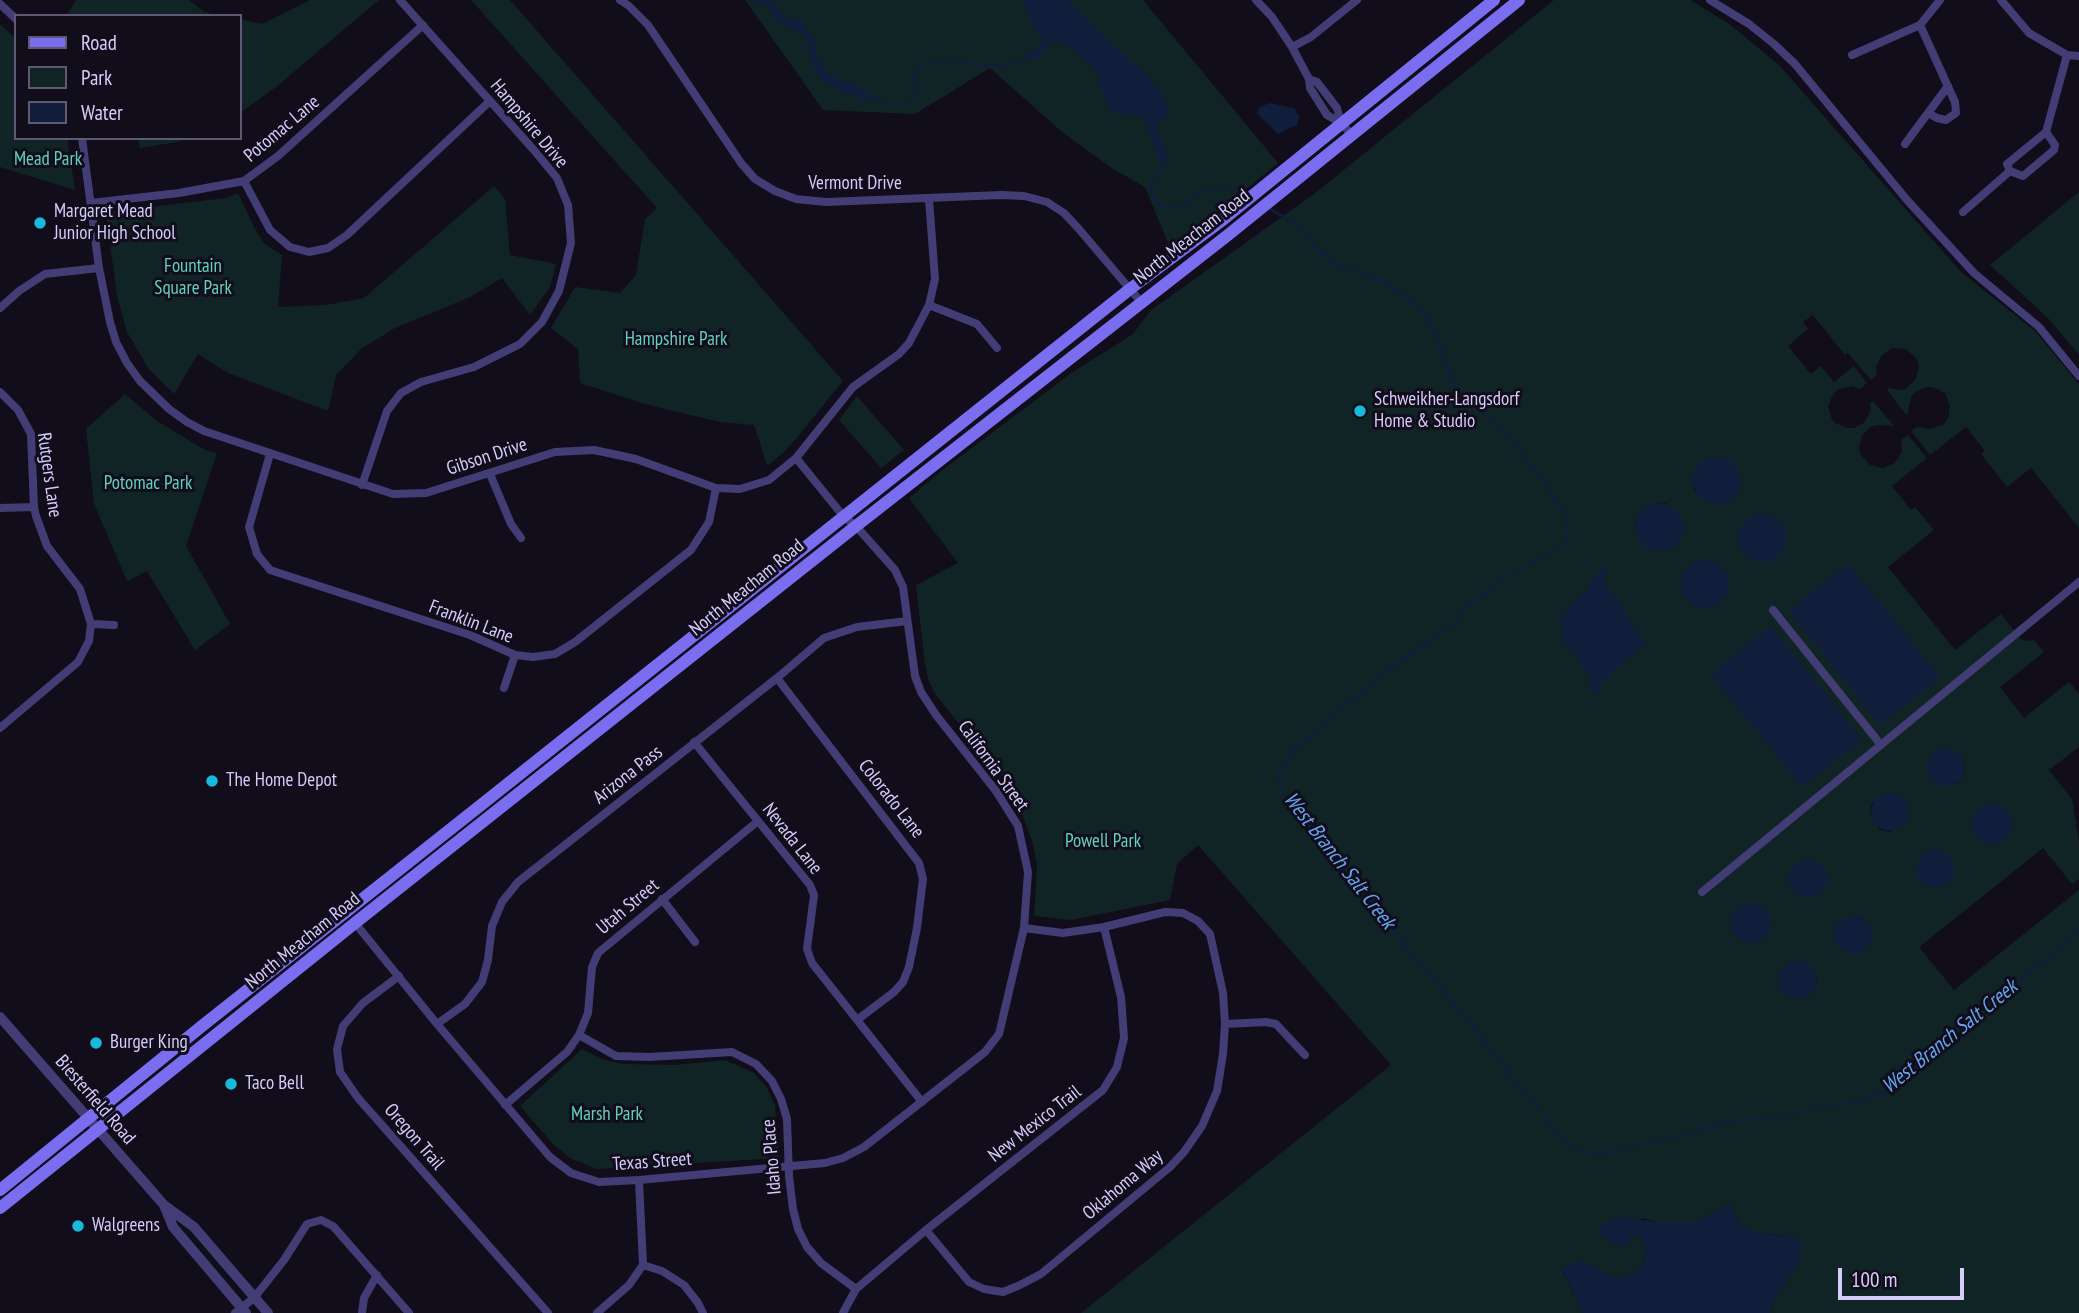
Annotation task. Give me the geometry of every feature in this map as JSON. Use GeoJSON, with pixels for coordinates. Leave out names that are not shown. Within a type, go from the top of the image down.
{"type":"FeatureCollection","features":[{"type":"Feature","properties":{"kind":"main road","name":"North Meacham Road"},"geometry":{"type":"LineString","coordinates":[[0,1190],[1130,289],[1263,188],[1494,0]]}},
{"type":"Feature","properties":{"kind":"main road","name":"North Meacham Road"},"geometry":{"type":"LineString","coordinates":[[0,1208],[856,526],[1251,217],[1519,0]]}},
{"type":"Feature","properties":{"kind":"street"},"geometry":{"type":"LineString","coordinates":[[5,0],[0,4],[14,17]]}},
{"type":"Feature","properties":{"kind":"street","name":"Hampshire Drive"},"geometry":{"type":"LineString","coordinates":[[362,485],[387,411],[401,393],[421,382],[474,367],[520,344],[542,322],[559,291],[571,243],[568,205],[557,178],[400,0]]}},
{"type":"Feature","properties":{"kind":"street","name":"Vermont Drive"},"geometry":{"type":"LineString","coordinates":[[620,0],[648,25],[741,163],[755,179],[775,191],[796,199],[826,202],[1002,195],[1024,196],[1047,202],[1065,213],[1141,302]]}},
{"type":"Feature","properties":{"kind":"street"},"geometry":{"type":"LineString","coordinates":[[1256,0],[1272,17],[1292,47],[1309,79],[1310,88],[1327,116],[1341,123],[1352,135]]}},
{"type":"Feature","properties":{"kind":"street"},"geometry":{"type":"LineString","coordinates":[[1292,47],[1311,37],[1357,0]]}},
{"type":"Feature","properties":{"kind":"street"},"geometry":{"type":"LineString","coordinates":[[1710,0],[1749,24],[1795,64],[1907,200],[1974,273],[2039,327],[2079,376]]}},
{"type":"Feature","properties":{"kind":"street"},"geometry":{"type":"LineString","coordinates":[[1852,55],[1920,25],[1940,0]]}},
{"type":"Feature","properties":{"kind":"street"},"geometry":{"type":"LineString","coordinates":[[2001,0],[2029,33],[2067,55],[2079,56]]}},
{"type":"Feature","properties":{"kind":"street","name":"Potomac Lane"},"geometry":{"type":"LineString","coordinates":[[91,203],[180,193],[244,181],[278,156],[423,25]]}},
{"type":"Feature","properties":{"kind":"street"},"geometry":{"type":"LineString","coordinates":[[1920,25],[1955,102],[1956,113],[1946,120],[1928,113]]}},
{"type":"Feature","properties":{"kind":"street"},"geometry":{"type":"LineString","coordinates":[[2046,132],[2055,145],[2054,150],[2023,176],[2010,171],[2007,164],[2046,132],[2067,55]]}},
{"type":"Feature","properties":{"kind":"street"},"geometry":{"type":"LineString","coordinates":[[1309,79],[1317,82],[1337,108],[1341,123]]}},
{"type":"Feature","properties":{"kind":"street"},"geometry":{"type":"LineString","coordinates":[[1905,144],[1948,86]]}},
{"type":"Feature","properties":{"kind":"street"},"geometry":{"type":"LineString","coordinates":[[244,181],[270,230],[290,247],[309,252],[328,248],[346,235],[490,101]]}},
{"type":"Feature","properties":{"kind":"street","name":"Gibson Drive"},"geometry":{"type":"LineString","coordinates":[[82,140],[99,268],[114,338],[140,381],[157,399],[187,422],[204,431],[393,494],[426,493],[555,452],[594,450],[636,459],[716,488],[740,489],[769,480],[796,458],[853,387],[899,354],[909,343],[929,305],[935,279],[929,199]]}},
{"type":"Feature","properties":{"kind":"street"},"geometry":{"type":"LineString","coordinates":[[1963,212],[2010,171]]}},
{"type":"Feature","properties":{"kind":"street"},"geometry":{"type":"LineString","coordinates":[[0,308],[19,291],[45,274],[99,268]]}},
{"type":"Feature","properties":{"kind":"street"},"geometry":{"type":"LineString","coordinates":[[929,305],[977,324],[997,348]]}},
{"type":"Feature","properties":{"kind":"street","name":"Rutgers Lane"},"geometry":{"type":"LineString","coordinates":[[0,392],[18,410],[31,434],[34,506],[47,546],[80,589],[91,624]]}},
{"type":"Feature","properties":{"kind":"street","name":"Franklin Lane"},"geometry":{"type":"LineString","coordinates":[[270,453],[249,527],[257,554],[270,570],[470,635],[515,655],[533,657],[555,654],[575,642],[691,550],[709,522],[716,488]]}},
{"type":"Feature","properties":{"kind":"street","name":"California Street"},"geometry":{"type":"LineString","coordinates":[[796,458],[844,517],[856,526],[895,570],[903,587],[915,676],[921,692],[996,791],[1018,826],[1027,872],[1024,928],[999,1034],[985,1052],[922,1102]]}},
{"type":"Feature","properties":{"kind":"street"},"geometry":{"type":"LineString","coordinates":[[490,474],[511,524],[521,538]]}},
{"type":"Feature","properties":{"kind":"street"},"geometry":{"type":"LineString","coordinates":[[0,508],[34,506]]}},
{"type":"Feature","properties":{"kind":"street"},"geometry":{"type":"LineString","coordinates":[[1702,892],[2079,582]]}},
{"type":"Feature","properties":{"kind":"street"},"geometry":{"type":"LineString","coordinates":[[1773,610],[1881,744]]}},
{"type":"Feature","properties":{"kind":"street","name":"Arizona Pass"},"geometry":{"type":"LineString","coordinates":[[437,1024],[465,1004],[482,982],[492,926],[502,902],[518,882],[824,638],[856,627],[907,621]]}},
{"type":"Feature","properties":{"kind":"street"},"geometry":{"type":"LineString","coordinates":[[0,728],[78,662],[89,640],[91,624],[114,625]]}},
{"type":"Feature","properties":{"kind":"street"},"geometry":{"type":"LineString","coordinates":[[504,688],[515,655]]}},
{"type":"Feature","properties":{"kind":"street","name":"Colorado Lane"},"geometry":{"type":"LineString","coordinates":[[777,678],[919,863],[923,879],[917,928],[903,982],[857,1020]]}},
{"type":"Feature","properties":{"kind":"street","name":"Nevada Lane"},"geometry":{"type":"LineString","coordinates":[[694,742],[810,885],[814,895],[807,950],[812,963],[922,1102]]}},
{"type":"Feature","properties":{"kind":"street","name":"Utah Street"},"geometry":{"type":"LineString","coordinates":[[505,1105],[566,1052],[579,1035],[588,1013],[592,967],[598,953],[758,821]]}},
{"type":"Feature","properties":{"kind":"street"},"geometry":{"type":"LineString","coordinates":[[662,899],[695,942]]}},
{"type":"Feature","properties":{"kind":"street","name":"Oklahoma Way"},"geometry":{"type":"LineString","coordinates":[[926,1230],[969,1282],[984,1289],[1003,1292],[1041,1273],[1170,1167],[1202,1126],[1217,1091],[1225,1024],[1223,993],[1210,934],[1198,921],[1183,913],[1165,912],[1104,928]]}},
{"type":"Feature","properties":{"kind":"street","name":"Texas Street"},"geometry":{"type":"LineString","coordinates":[[355,923],[550,1157],[571,1173],[598,1182],[825,1163],[864,1147],[922,1102]]}},
{"type":"Feature","properties":{"kind":"street"},"geometry":{"type":"LineString","coordinates":[[1024,928],[1063,933],[1104,928]]}},
{"type":"Feature","properties":{"kind":"street","name":"New Mexico Trail"},"geometry":{"type":"LineString","coordinates":[[856,1289],[1103,1090],[1117,1067],[1124,1038],[1121,997],[1104,928]]}},
{"type":"Feature","properties":{"kind":"street","name":"Oregon Trail"},"geometry":{"type":"LineString","coordinates":[[399,976],[363,1003],[343,1026],[337,1049],[341,1072],[358,1098],[548,1313]]}},
{"type":"Feature","properties":{"kind":"street","name":"Biesterfield Road"},"geometry":{"type":"LineString","coordinates":[[0,1017],[164,1205],[194,1227],[268,1313]]}},
{"type":"Feature","properties":{"kind":"street"},"geometry":{"type":"LineString","coordinates":[[1225,1024],[1276,1024],[1305,1055]]}},
{"type":"Feature","properties":{"kind":"street","name":"Idaho Place"},"geometry":{"type":"LineString","coordinates":[[579,1035],[616,1056],[650,1058],[732,1052],[756,1064],[772,1081],[787,1119],[793,1209],[798,1229],[807,1247],[821,1263],[856,1289]]}},
{"type":"Feature","properties":{"kind":"street"},"geometry":{"type":"LineString","coordinates":[[597,1313],[629,1285],[643,1265],[639,1180]]}},
{"type":"Feature","properties":{"kind":"street","name":"Biesterfield Road"},"geometry":{"type":"LineString","coordinates":[[164,1205],[173,1227],[241,1311]]}},
{"type":"Feature","properties":{"kind":"street"},"geometry":{"type":"LineString","coordinates":[[241,1311],[284,1260],[307,1224],[321,1220],[333,1226],[409,1313]]}},
{"type":"Feature","properties":{"kind":"street"},"geometry":{"type":"LineString","coordinates":[[643,1265],[662,1271],[684,1285],[703,1313]]}},
{"type":"Feature","properties":{"kind":"street"},"geometry":{"type":"LineString","coordinates":[[362,1313],[364,1298],[377,1275]]}},
{"type":"Feature","properties":{"kind":"street"},"geometry":{"type":"LineString","coordinates":[[843,1313],[856,1289]]}},
{"type":"Feature","properties":{"kind":"green space"},"geometry":{"type":"Polygon","coordinates":[[[76,0],[189,0],[204,12],[214,14],[67,14],[76,0]]]}},
{"type":"Feature","properties":{"kind":"green space"},"geometry":{"type":"Polygon","coordinates":[[[310,0],[379,0],[276,87],[242,112],[242,19],[262,24],[310,0]]]}},
{"type":"Feature","properties":{"kind":"green space","name":"Hampshire Park"},"geometry":{"type":"Polygon","coordinates":[[[471,0],[510,0],[843,381],[795,440],[771,463],[767,465],[754,425],[720,422],[645,404],[580,383],[578,349],[551,328],[575,287],[620,293],[636,275],[645,219],[657,208],[471,0]]]}},
{"type":"Feature","properties":{"kind":"green space"},"geometry":{"type":"Polygon","coordinates":[[[745,0],[1143,0],[1278,163],[1171,250],[1145,187],[1113,169],[1062,132],[990,68],[915,114],[823,110],[745,0]]]}},
{"type":"Feature","properties":{"kind":"green space","name":"Powell Park"},"geometry":{"type":"Polygon","coordinates":[[[1554,0],[1690,0],[1728,23],[1779,65],[1961,272],[2035,331],[2079,384],[2079,528],[2031,468],[2007,487],[1981,454],[1985,451],[1966,427],[1930,455],[1911,431],[1917,427],[1931,429],[1944,424],[1950,405],[1945,393],[1927,387],[1915,392],[1911,397],[1907,416],[1887,390],[1905,389],[1916,379],[1919,365],[1906,349],[1893,348],[1882,355],[1876,367],[1877,375],[1871,380],[1848,353],[1845,355],[1813,315],[1803,322],[1808,329],[1788,346],[1811,374],[1821,366],[1834,382],[1854,366],[1867,383],[1860,389],[1852,386],[1839,389],[1828,405],[1835,423],[1854,428],[1865,422],[1873,401],[1894,426],[1872,426],[1862,435],[1859,449],[1870,465],[1883,468],[1895,463],[1902,452],[1901,440],[1908,435],[1927,458],[1892,486],[1911,510],[1915,507],[1934,530],[1888,567],[1955,650],[2001,614],[2021,639],[2034,640],[2044,652],[2000,687],[2024,718],[2069,682],[2079,694],[2079,747],[2049,770],[2072,799],[2079,842],[2079,879],[2072,884],[2043,848],[1919,947],[1954,990],[2079,890],[2079,1313],[1771,1313],[1773,1301],[1799,1263],[1796,1237],[1755,1233],[1739,1223],[1729,1205],[1695,1222],[1657,1222],[1642,1218],[1629,1237],[1636,1234],[1642,1238],[1646,1249],[1644,1261],[1635,1273],[1614,1278],[1595,1267],[1562,1270],[1583,1313],[1081,1313],[1391,1065],[1198,845],[1177,864],[1170,900],[1071,920],[1034,916],[1037,866],[1033,844],[1017,800],[1002,777],[936,695],[929,682],[916,585],[958,563],[909,498],[1070,374],[1133,334],[1151,310],[1314,194],[1554,0]],[[1709,459],[1697,468],[1693,483],[1698,496],[1725,504],[1737,494],[1709,459]],[[1660,502],[1644,508],[1636,520],[1635,528],[1646,547],[1661,551],[1675,546],[1668,504],[1660,502]],[[1957,751],[1939,785],[1959,782],[1965,772],[1964,760],[1957,751]],[[1897,794],[1873,802],[1870,813],[1879,829],[1891,832],[1907,803],[1897,794]],[[1993,804],[1976,813],[1974,831],[1982,841],[1993,844],[2005,839],[1993,804]],[[1934,850],[1919,859],[1916,872],[1945,853],[1934,850]],[[1815,861],[1796,864],[1789,880],[1793,891],[1798,895],[1809,898],[1820,893],[1815,861]],[[1750,903],[1738,908],[1750,943],[1757,942],[1767,934],[1769,916],[1761,907],[1750,903]],[[1850,916],[1839,922],[1866,948],[1872,938],[1866,921],[1862,918],[1850,916]],[[1817,977],[1788,996],[1799,999],[1810,995],[1817,984],[1817,977]]]}},
{"type":"Feature","properties":{"kind":"green space","name":"Mead Park"},"geometry":{"type":"Polygon","coordinates":[[[0,24],[14,37],[14,140],[67,140],[75,190],[0,167],[0,24]]]}},
{"type":"Feature","properties":{"kind":"green space"},"geometry":{"type":"Polygon","coordinates":[[[138,140],[181,140],[177,142],[140,148],[138,140]]]}},
{"type":"Feature","properties":{"kind":"green space","name":"Fountain Square Park"},"geometry":{"type":"Polygon","coordinates":[[[494,186],[505,199],[510,255],[556,264],[550,287],[530,315],[502,278],[470,297],[395,328],[361,349],[336,375],[328,411],[228,373],[198,354],[174,394],[148,368],[127,332],[117,296],[106,212],[226,198],[238,193],[265,244],[282,255],[278,307],[326,305],[364,298],[494,186]]]}},
{"type":"Feature","properties":{"kind":"green space"},"geometry":{"type":"Polygon","coordinates":[[[2079,192],[2079,355],[2047,317],[1990,265],[2079,192]]]}},
{"type":"Feature","properties":{"kind":"green space","name":"Potomac Park"},"geometry":{"type":"Polygon","coordinates":[[[125,394],[157,421],[205,450],[217,453],[186,546],[230,624],[195,650],[147,571],[127,581],[94,504],[86,429],[125,394]]]}},
{"type":"Feature","properties":{"kind":"green space"},"geometry":{"type":"Polygon","coordinates":[[[857,396],[904,450],[881,468],[839,420],[857,396]]]}},
{"type":"Feature","properties":{"kind":"green space","name":"Marsh Park"},"geometry":{"type":"Polygon","coordinates":[[[582,1049],[605,1060],[624,1064],[676,1065],[725,1060],[754,1073],[766,1086],[775,1105],[779,1158],[597,1169],[570,1158],[553,1144],[520,1106],[582,1049]]]}},
{"type":"Feature","properties":{"kind":"water"},"geometry":{"type":"Polygon","coordinates":[[[746,0],[771,0],[786,18],[801,20],[808,32],[814,36],[817,58],[827,72],[840,81],[854,84],[869,95],[865,102],[858,96],[841,93],[822,81],[815,71],[808,49],[809,42],[803,35],[773,16],[768,5],[746,0]]]}},
{"type":"Feature","properties":{"kind":"water"},"geometry":{"type":"Polygon","coordinates":[[[1024,0],[1067,0],[1150,78],[1163,95],[1169,112],[1165,118],[1155,122],[1168,163],[1160,162],[1143,116],[1114,113],[1108,108],[1098,74],[1074,50],[1055,42],[1037,58],[1027,60],[1025,54],[1039,48],[1042,41],[1025,9],[1024,0]]]}},
{"type":"Feature","properties":{"kind":"water"},"geometry":{"type":"Polygon","coordinates":[[[1270,103],[1294,108],[1299,116],[1297,125],[1278,134],[1257,114],[1259,107],[1270,103]]]}},
{"type":"Feature","properties":{"kind":"water"},"geometry":{"type":"Polygon","coordinates":[[[203,275],[215,289],[202,299],[191,286],[203,275]]]}},
{"type":"Feature","properties":{"kind":"water"},"geometry":{"type":"Polygon","coordinates":[[[1717,457],[1734,464],[1741,481],[1734,498],[1717,505],[1700,498],[1693,481],[1700,464],[1717,457]]]}},
{"type":"Feature","properties":{"kind":"water"},"geometry":{"type":"Polygon","coordinates":[[[1659,503],[1676,510],[1683,527],[1676,544],[1659,551],[1642,544],[1635,527],[1642,510],[1659,503]]]}},
{"type":"Feature","properties":{"kind":"water"},"geometry":{"type":"Polygon","coordinates":[[[1762,514],[1779,521],[1786,538],[1779,555],[1762,562],[1745,555],[1738,538],[1745,521],[1762,514]]]}},
{"type":"Feature","properties":{"kind":"water"},"geometry":{"type":"Polygon","coordinates":[[[1705,560],[1714,561],[1722,567],[1728,575],[1728,593],[1722,601],[1714,607],[1705,608],[1696,607],[1688,601],[1682,593],[1681,584],[1682,575],[1688,567],[1696,561],[1705,560]]]}},
{"type":"Feature","properties":{"kind":"water"},"geometry":{"type":"Polygon","coordinates":[[[1848,563],[1940,677],[1880,725],[1789,611],[1848,563]]]}},
{"type":"Feature","properties":{"kind":"water"},"geometry":{"type":"Polygon","coordinates":[[[1603,567],[1608,570],[1604,581],[1608,589],[1619,600],[1645,643],[1603,681],[1600,696],[1589,688],[1590,677],[1573,651],[1562,641],[1564,630],[1558,621],[1587,591],[1591,581],[1603,567]]]}},
{"type":"Feature","properties":{"kind":"water"},"geometry":{"type":"Polygon","coordinates":[[[1771,626],[1862,739],[1802,787],[1711,674],[1771,626]]]}},
{"type":"Feature","properties":{"kind":"water"},"geometry":{"type":"Polygon","coordinates":[[[1946,748],[1960,753],[1965,767],[1960,781],[1946,786],[1932,781],[1927,767],[1932,753],[1946,748]]]}},
{"type":"Feature","properties":{"kind":"water"},"geometry":{"type":"Polygon","coordinates":[[[1890,793],[1904,798],[1909,812],[1904,826],[1890,831],[1876,826],[1871,812],[1876,798],[1890,793]]]}},
{"type":"Feature","properties":{"kind":"water"},"geometry":{"type":"Polygon","coordinates":[[[1992,804],[2006,810],[2012,824],[2006,838],[1992,844],[1978,838],[1972,824],[1978,810],[1992,804]]]}},
{"type":"Feature","properties":{"kind":"water"},"geometry":{"type":"Polygon","coordinates":[[[1935,850],[1948,856],[1954,869],[1948,882],[1935,888],[1922,882],[1916,869],[1922,856],[1935,850]]]}},
{"type":"Feature","properties":{"kind":"water"},"geometry":{"type":"Polygon","coordinates":[[[1808,860],[1821,866],[1827,879],[1821,892],[1808,898],[1795,892],[1789,879],[1795,866],[1808,860]]]}},
{"type":"Feature","properties":{"kind":"water"},"geometry":{"type":"Polygon","coordinates":[[[1751,903],[1765,909],[1771,923],[1765,937],[1751,943],[1737,937],[1731,923],[1737,909],[1751,903]]]}},
{"type":"Feature","properties":{"kind":"water"},"geometry":{"type":"Polygon","coordinates":[[[1853,916],[1866,922],[1872,935],[1866,948],[1853,954],[1840,948],[1834,935],[1840,922],[1853,916]]]}},
{"type":"Feature","properties":{"kind":"water"},"geometry":{"type":"Polygon","coordinates":[[[1798,961],[1811,967],[1817,980],[1811,993],[1798,999],[1785,993],[1779,980],[1785,967],[1798,961]]]}},
{"type":"Feature","properties":{"kind":"water"},"geometry":{"type":"Polygon","coordinates":[[[1729,1205],[1739,1223],[1755,1233],[1796,1237],[1802,1246],[1799,1263],[1773,1301],[1771,1313],[1583,1313],[1562,1269],[1578,1260],[1614,1278],[1635,1273],[1644,1261],[1646,1249],[1642,1238],[1636,1234],[1629,1237],[1630,1243],[1621,1246],[1608,1243],[1598,1231],[1601,1225],[1611,1219],[1626,1217],[1657,1222],[1695,1222],[1729,1205]]]}},
{"type":"Feature","properties":{"kind":"waterway","name":"West Branch Salt Creek"},"geometry":{"type":"LineString","coordinates":[[866,96],[884,103],[900,105],[919,91],[914,83],[913,72],[930,62],[946,60],[990,66],[1006,65],[1028,58]]}},
{"type":"Feature","properties":{"kind":"waterway","name":"West Branch Salt Creek"},"geometry":{"type":"LineString","coordinates":[[1164,162],[1161,171],[1152,181],[1151,191],[1159,206],[1168,208],[1185,203],[1203,191],[1215,188],[1229,189],[1246,197]]}},
{"type":"Feature","properties":{"kind":"waterway","name":"West Branch Salt Creek"},"geometry":{"type":"LineString","coordinates":[[1268,208],[1293,222],[1325,256],[1339,265],[1382,280],[1409,299],[1429,319],[1451,380],[1501,429],[1542,477],[1568,526],[1568,536],[1561,547],[1499,581],[1465,609],[1454,623],[1375,680],[1291,752],[1279,774],[1279,784],[1284,797],[1324,843],[1344,873],[1358,883],[1564,1143],[1579,1151],[1606,1153],[1732,1121],[1768,1118],[1864,1100],[1890,1090],[1983,1005],[2010,990],[2079,931]]}},
{"type":"Feature","properties":{"kind":"place","name":"Margaret Mead Junior High School"},"geometry":{"type":"Point","coordinates":[40,223]}},
{"type":"Feature","properties":{"kind":"place","name":"Schweikher-Langsdorf Home & Studio"},"geometry":{"type":"Point","coordinates":[1360,411]}},
{"type":"Feature","properties":{"kind":"place","name":"The Home Depot"},"geometry":{"type":"Point","coordinates":[212,781]}},
{"type":"Feature","properties":{"kind":"place","name":"Burger King"},"geometry":{"type":"Point","coordinates":[96,1043]}},
{"type":"Feature","properties":{"kind":"place","name":"Taco Bell"},"geometry":{"type":"Point","coordinates":[231,1084]}},
{"type":"Feature","properties":{"kind":"place","name":"Walgreens"},"geometry":{"type":"Point","coordinates":[78,1226]}}]}
